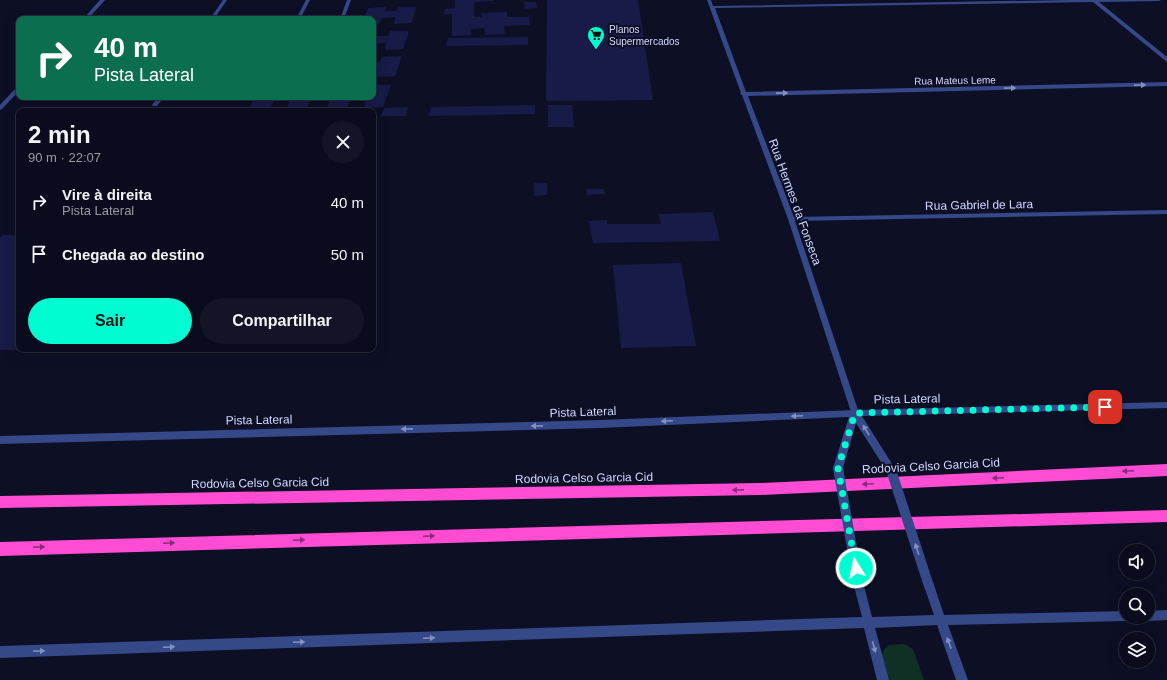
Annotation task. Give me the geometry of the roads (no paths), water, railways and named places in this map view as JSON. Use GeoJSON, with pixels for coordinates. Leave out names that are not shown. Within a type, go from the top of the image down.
{"type":"FeatureCollection","features":[{"type":"Feature","properties":{"kind":"highway","name":"Rodovia Celso Garcia Cid"},"geometry":{"type":"LineString","coordinates":[[0,502],[760,489],[1167,470]]}},
{"type":"Feature","properties":{"kind":"highway"},"geometry":{"type":"LineString","coordinates":[[0,549],[1167,516]]}},
{"type":"Feature","properties":{"kind":"street"},"geometry":{"type":"LineString","coordinates":[[88,16],[103,0]]}},
{"type":"Feature","properties":{"kind":"street"},"geometry":{"type":"LineString","coordinates":[[214,16],[225,0]]}},
{"type":"Feature","properties":{"kind":"street"},"geometry":{"type":"LineString","coordinates":[[300,16],[308,0]]}},
{"type":"Feature","properties":{"kind":"street"},"geometry":{"type":"LineString","coordinates":[[343,16],[349,0]]}},
{"type":"Feature","properties":{"kind":"street"},"geometry":{"type":"LineString","coordinates":[[710,3],[1159,0]]}},
{"type":"Feature","properties":{"kind":"street"},"geometry":{"type":"LineString","coordinates":[[1095,1],[1167,60]]}},
{"type":"Feature","properties":{"kind":"street","name":"Rua Hermes da Fonseca"},"geometry":{"type":"LineString","coordinates":[[710,3],[791,219],[855,413],[891,470],[940,620],[962,680]]}},
{"type":"Feature","properties":{"kind":"street","name":"Rua Mateus Leme"},"geometry":{"type":"LineString","coordinates":[[743,94],[1167,84]]}},
{"type":"Feature","properties":{"kind":"street"},"geometry":{"type":"LineString","coordinates":[[0,108],[16,91]]}},
{"type":"Feature","properties":{"kind":"street"},"geometry":{"type":"LineString","coordinates":[[155,105],[159,100]]}},
{"type":"Feature","properties":{"kind":"street","name":"Rua Gabriel de Lara"},"geometry":{"type":"LineString","coordinates":[[791,219],[1167,212]]}},
{"type":"Feature","properties":{"kind":"street","name":"Pista Lateral"},"geometry":{"type":"LineString","coordinates":[[0,440],[600,424],[855,413],[1167,405]]}},
{"type":"Feature","properties":{"kind":"street"},"geometry":{"type":"LineString","coordinates":[[855,413],[838,468],[858,582],[867,623],[883,680]]}},
{"type":"Feature","properties":{"kind":"street"},"geometry":{"type":"LineString","coordinates":[[1155,616],[1167,615]]}},
{"type":"Feature","properties":{"kind":"street"},"geometry":{"type":"LineString","coordinates":[[0,652],[940,620],[1119,616]]}},
{"type":"Feature","properties":{"kind":"place","name":"Planos Supermercados"},"geometry":{"type":"Point","coordinates":[596,50]}}]}
